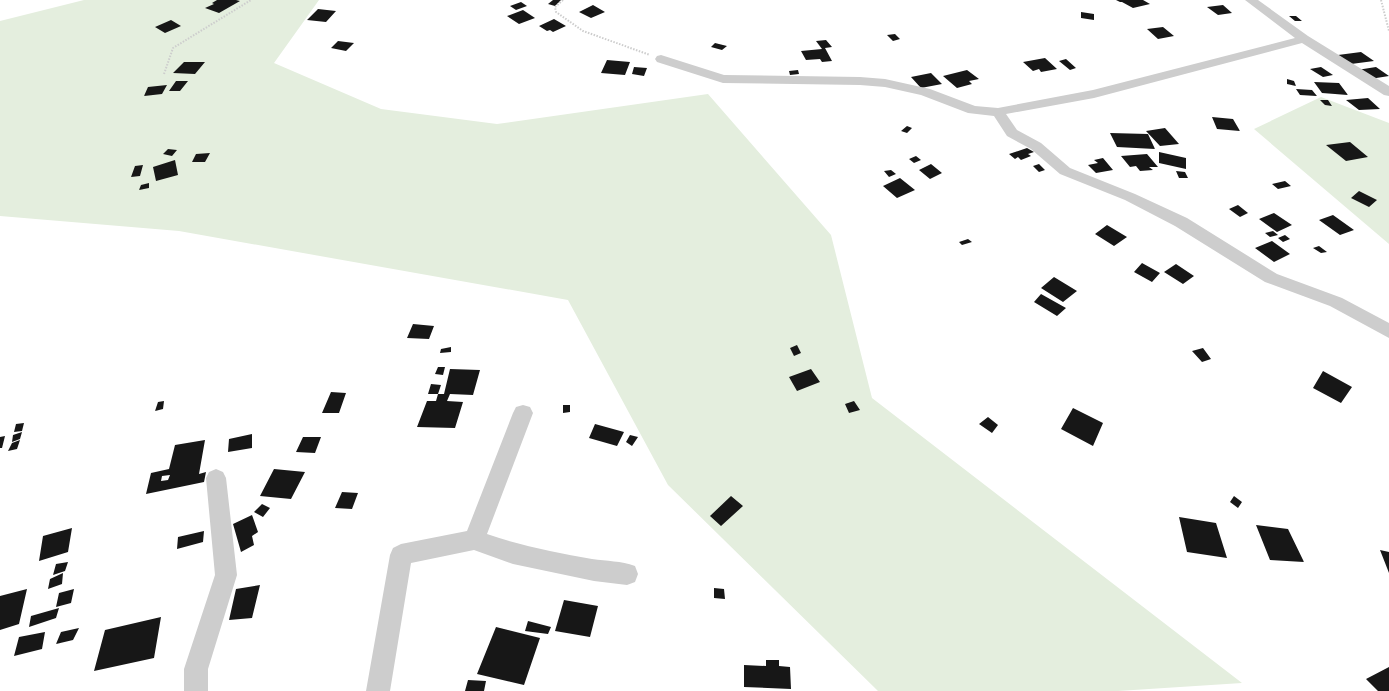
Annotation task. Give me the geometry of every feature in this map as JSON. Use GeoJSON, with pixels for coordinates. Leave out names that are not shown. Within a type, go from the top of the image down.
{"type":"FeatureCollection","features":[{"type":"Feature","properties":{"kind":"street"},"geometry":{"type":"LineString","coordinates":[[1251,0],[1304,39],[1389,92]]}},
{"type":"Feature","properties":{"kind":"street"},"geometry":{"type":"LineString","coordinates":[[661,59],[723,79],[860,81],[885,83],[925,92],[973,110],[998,112],[1094,94],[1304,39]]}},
{"type":"Feature","properties":{"kind":"street"},"geometry":{"type":"LineString","coordinates":[[998,112],[1012,134],[1036,146],[1065,171],[1130,198],[1181,222],[1271,278],[1336,302],[1389,331]]}},
{"type":"Feature","properties":{"kind":"street"},"geometry":{"type":"LineString","coordinates":[[474,540],[523,414]]}},
{"type":"Feature","properties":{"kind":"street"},"geometry":{"type":"LineString","coordinates":[[196,691],[196,669],[226,575],[216,478]]}},
{"type":"Feature","properties":{"kind":"street"},"geometry":{"type":"LineString","coordinates":[[375,690],[401,555],[474,540],[513,554],[594,570],[627,574]]}},
{"type":"Feature","properties":{"kind":"path"},"geometry":{"type":"LineString","coordinates":[[164,74],[173,48],[251,0]]}},
{"type":"Feature","properties":{"kind":"path"},"geometry":{"type":"LineString","coordinates":[[563,0],[555,8],[556,12],[583,31],[661,59]]}},
{"type":"Feature","properties":{"kind":"path"},"geometry":{"type":"LineString","coordinates":[[1381,0],[1389,32]]}},
{"type":"Feature","properties":{"kind":"green space"},"geometry":{"type":"Polygon","coordinates":[[[84,0],[319,0],[274,63],[381,109],[497,124],[708,94],[831,235],[872,398],[1242,683],[1118,691],[878,691],[668,485],[568,300],[179,231],[0,216],[0,21],[84,0]]]}},
{"type":"Feature","properties":{"kind":"green space"},"geometry":{"type":"Polygon","coordinates":[[[1321,97],[1389,123],[1389,244],[1254,129],[1321,97]]]}},
{"type":"Feature","properties":{"kind":"building"},"geometry":{"type":"Polygon","coordinates":[[[217,0],[240,1],[219,13],[205,8],[214,4],[212,3],[217,0]]]}},
{"type":"Feature","properties":{"kind":"building"},"geometry":{"type":"Polygon","coordinates":[[[553,0],[561,0],[555,6],[548,4],[553,0]]]}},
{"type":"Feature","properties":{"kind":"building"},"geometry":{"type":"Polygon","coordinates":[[[1116,0],[1143,0],[1150,4],[1133,8],[1116,0]]]}},
{"type":"Feature","properties":{"kind":"building"},"geometry":{"type":"Polygon","coordinates":[[[521,2],[527,6],[516,10],[510,6],[521,2]]]}},
{"type":"Feature","properties":{"kind":"building"},"geometry":{"type":"Polygon","coordinates":[[[593,5],[605,12],[591,18],[579,12],[593,5]]]}},
{"type":"Feature","properties":{"kind":"building"},"geometry":{"type":"Polygon","coordinates":[[[1223,5],[1232,13],[1218,15],[1207,7],[1223,5]]]}},
{"type":"Feature","properties":{"kind":"building"},"geometry":{"type":"Polygon","coordinates":[[[318,9],[336,11],[326,22],[307,20],[318,9]]]}},
{"type":"Feature","properties":{"kind":"building"},"geometry":{"type":"Polygon","coordinates":[[[523,10],[535,18],[519,24],[507,16],[523,10]]]}},
{"type":"Feature","properties":{"kind":"building"},"geometry":{"type":"Polygon","coordinates":[[[1081,12],[1094,14],[1094,20],[1081,18],[1081,12]]]}},
{"type":"Feature","properties":{"kind":"building"},"geometry":{"type":"Polygon","coordinates":[[[1289,16],[1296,16],[1302,21],[1295,21],[1289,16]]]}},
{"type":"Feature","properties":{"kind":"building"},"geometry":{"type":"Polygon","coordinates":[[[554,19],[566,26],[553,32],[550,30],[547,31],[539,26],[554,19]]]}},
{"type":"Feature","properties":{"kind":"building"},"geometry":{"type":"Polygon","coordinates":[[[171,20],[181,26],[165,33],[155,27],[171,20]]]}},
{"type":"Feature","properties":{"kind":"building"},"geometry":{"type":"Polygon","coordinates":[[[1163,27],[1174,36],[1158,39],[1147,29],[1163,27]]]}},
{"type":"Feature","properties":{"kind":"building"},"geometry":{"type":"Polygon","coordinates":[[[895,34],[900,39],[893,41],[887,35],[895,34]]]}},
{"type":"Feature","properties":{"kind":"building"},"geometry":{"type":"Polygon","coordinates":[[[826,40],[832,47],[825,48],[832,61],[822,62],[820,59],[806,60],[801,51],[822,49],[816,41],[826,40]]]}},
{"type":"Feature","properties":{"kind":"building"},"geometry":{"type":"Polygon","coordinates":[[[338,41],[354,43],[346,51],[331,48],[338,41]]]}},
{"type":"Feature","properties":{"kind":"building"},"geometry":{"type":"Polygon","coordinates":[[[715,43],[727,46],[722,50],[711,47],[715,43]]]}},
{"type":"Feature","properties":{"kind":"building"},"geometry":{"type":"Polygon","coordinates":[[[1361,52],[1374,61],[1351,64],[1338,55],[1361,52]]]}},
{"type":"Feature","properties":{"kind":"building"},"geometry":{"type":"Polygon","coordinates":[[[1045,58],[1057,69],[1041,72],[1039,69],[1033,71],[1023,62],[1045,58]]]}},
{"type":"Feature","properties":{"kind":"building"},"geometry":{"type":"Polygon","coordinates":[[[1066,59],[1076,68],[1070,70],[1059,61],[1066,59]]]}},
{"type":"Feature","properties":{"kind":"building"},"geometry":{"type":"Polygon","coordinates":[[[607,60],[630,62],[625,75],[601,73],[607,60]]]}},
{"type":"Feature","properties":{"kind":"building"},"geometry":{"type":"Polygon","coordinates":[[[184,62],[205,62],[195,74],[173,73],[184,62]]]}},
{"type":"Feature","properties":{"kind":"building"},"geometry":{"type":"Polygon","coordinates":[[[634,67],[647,68],[644,76],[632,74],[634,67]]]}},
{"type":"Feature","properties":{"kind":"building"},"geometry":{"type":"Polygon","coordinates":[[[1321,67],[1333,75],[1323,77],[1310,69],[1321,67]]]}},
{"type":"Feature","properties":{"kind":"building"},"geometry":{"type":"Polygon","coordinates":[[[1376,67],[1389,76],[1370,79],[1357,70],[1376,67]]]}},
{"type":"Feature","properties":{"kind":"building"},"geometry":{"type":"Polygon","coordinates":[[[798,70],[799,74],[790,75],[789,71],[798,70]]]}},
{"type":"Feature","properties":{"kind":"building"},"geometry":{"type":"Polygon","coordinates":[[[967,70],[979,79],[969,81],[972,84],[957,88],[943,76],[967,70]]]}},
{"type":"Feature","properties":{"kind":"building"},"geometry":{"type":"Polygon","coordinates":[[[931,73],[942,84],[921,88],[911,77],[931,73]]]}},
{"type":"Feature","properties":{"kind":"building"},"geometry":{"type":"Polygon","coordinates":[[[1287,79],[1294,81],[1296,86],[1287,84],[1287,79]]]}},
{"type":"Feature","properties":{"kind":"building"},"geometry":{"type":"Polygon","coordinates":[[[176,81],[188,81],[180,91],[169,91],[176,81]]]}},
{"type":"Feature","properties":{"kind":"building"},"geometry":{"type":"Polygon","coordinates":[[[1314,82],[1339,83],[1348,95],[1322,93],[1314,82]]]}},
{"type":"Feature","properties":{"kind":"building"},"geometry":{"type":"Polygon","coordinates":[[[167,85],[162,94],[144,96],[148,87],[167,85]]]}},
{"type":"Feature","properties":{"kind":"building"},"geometry":{"type":"Polygon","coordinates":[[[1296,89],[1312,90],[1317,96],[1300,95],[1296,89]]]}},
{"type":"Feature","properties":{"kind":"building"},"geometry":{"type":"Polygon","coordinates":[[[1368,98],[1380,109],[1359,110],[1346,100],[1368,98]]]}},
{"type":"Feature","properties":{"kind":"building"},"geometry":{"type":"Polygon","coordinates":[[[1320,100],[1328,100],[1332,106],[1325,105],[1320,100]]]}},
{"type":"Feature","properties":{"kind":"building"},"geometry":{"type":"Polygon","coordinates":[[[1212,117],[1233,119],[1240,131],[1217,129],[1212,117]]]}},
{"type":"Feature","properties":{"kind":"building"},"geometry":{"type":"Polygon","coordinates":[[[907,126],[912,128],[907,133],[901,131],[907,126]]]}},
{"type":"Feature","properties":{"kind":"building"},"geometry":{"type":"Polygon","coordinates":[[[1165,128],[1179,144],[1160,146],[1146,131],[1165,128]]]}},
{"type":"Feature","properties":{"kind":"building"},"geometry":{"type":"Polygon","coordinates":[[[1110,133],[1148,134],[1155,149],[1117,147],[1110,133]]]}},
{"type":"Feature","properties":{"kind":"building"},"geometry":{"type":"Polygon","coordinates":[[[1350,142],[1368,157],[1346,161],[1326,145],[1350,142]]]}},
{"type":"Feature","properties":{"kind":"building"},"geometry":{"type":"Polygon","coordinates":[[[1027,148],[1034,152],[1028,154],[1031,156],[1021,160],[1018,157],[1015,159],[1009,154],[1027,148]]]}},
{"type":"Feature","properties":{"kind":"building"},"geometry":{"type":"Polygon","coordinates":[[[168,149],[177,150],[172,156],[163,154],[168,149]]]}},
{"type":"Feature","properties":{"kind":"building"},"geometry":{"type":"Polygon","coordinates":[[[1159,152],[1186,158],[1186,169],[1159,163],[1159,152]]]}},
{"type":"Feature","properties":{"kind":"building"},"geometry":{"type":"Polygon","coordinates":[[[210,153],[205,162],[192,162],[196,154],[210,153]]]}},
{"type":"Feature","properties":{"kind":"building"},"geometry":{"type":"Polygon","coordinates":[[[1147,154],[1158,167],[1149,167],[1153,170],[1140,171],[1136,166],[1130,167],[1121,156],[1147,154]]]}},
{"type":"Feature","properties":{"kind":"building"},"geometry":{"type":"Polygon","coordinates":[[[916,156],[921,160],[914,163],[909,159],[916,156]]]}},
{"type":"Feature","properties":{"kind":"building"},"geometry":{"type":"Polygon","coordinates":[[[1103,158],[1113,170],[1096,173],[1088,165],[1098,163],[1094,160],[1103,158]]]}},
{"type":"Feature","properties":{"kind":"building"},"geometry":{"type":"Polygon","coordinates":[[[175,160],[178,175],[156,181],[153,167],[175,160]]]}},
{"type":"Feature","properties":{"kind":"building"},"geometry":{"type":"Polygon","coordinates":[[[931,164],[942,173],[930,179],[919,170],[931,164]]]}},
{"type":"Feature","properties":{"kind":"building"},"geometry":{"type":"Polygon","coordinates":[[[1039,164],[1045,170],[1039,172],[1033,166],[1039,164]]]}},
{"type":"Feature","properties":{"kind":"building"},"geometry":{"type":"Polygon","coordinates":[[[143,165],[140,176],[131,177],[135,166],[143,165]]]}},
{"type":"Feature","properties":{"kind":"building"},"geometry":{"type":"Polygon","coordinates":[[[891,170],[896,174],[889,177],[884,171],[891,170]]]}},
{"type":"Feature","properties":{"kind":"building"},"geometry":{"type":"Polygon","coordinates":[[[1176,171],[1185,172],[1188,178],[1179,178],[1176,171]]]}},
{"type":"Feature","properties":{"kind":"building"},"geometry":{"type":"Polygon","coordinates":[[[900,178],[915,190],[897,198],[883,186],[900,178]]]}},
{"type":"Feature","properties":{"kind":"building"},"geometry":{"type":"Polygon","coordinates":[[[1285,181],[1291,186],[1278,189],[1272,184],[1285,181]]]}},
{"type":"Feature","properties":{"kind":"building"},"geometry":{"type":"Polygon","coordinates":[[[149,183],[149,188],[139,190],[141,185],[149,183]]]}},
{"type":"Feature","properties":{"kind":"building"},"geometry":{"type":"Polygon","coordinates":[[[1359,191],[1377,200],[1369,207],[1351,198],[1359,191]]]}},
{"type":"Feature","properties":{"kind":"building"},"geometry":{"type":"Polygon","coordinates":[[[1238,205],[1248,213],[1240,217],[1229,209],[1238,205]]]}},
{"type":"Feature","properties":{"kind":"building"},"geometry":{"type":"Polygon","coordinates":[[[1274,213],[1292,225],[1277,232],[1259,219],[1274,213]]]}},
{"type":"Feature","properties":{"kind":"building"},"geometry":{"type":"Polygon","coordinates":[[[1333,215],[1354,230],[1340,235],[1319,220],[1333,215]]]}},
{"type":"Feature","properties":{"kind":"building"},"geometry":{"type":"Polygon","coordinates":[[[1107,225],[1127,237],[1114,246],[1095,234],[1107,225]]]}},
{"type":"Feature","properties":{"kind":"building"},"geometry":{"type":"Polygon","coordinates":[[[1273,231],[1278,235],[1270,237],[1265,233],[1273,231]]]}},
{"type":"Feature","properties":{"kind":"building"},"geometry":{"type":"Polygon","coordinates":[[[1285,235],[1290,239],[1283,242],[1278,238],[1285,235]]]}},
{"type":"Feature","properties":{"kind":"building"},"geometry":{"type":"Polygon","coordinates":[[[968,239],[972,242],[962,245],[959,242],[968,239]]]}},
{"type":"Feature","properties":{"kind":"building"},"geometry":{"type":"Polygon","coordinates":[[[1272,241],[1290,254],[1274,262],[1255,248],[1272,241]]]}},
{"type":"Feature","properties":{"kind":"building"},"geometry":{"type":"Polygon","coordinates":[[[1319,246],[1327,252],[1321,253],[1313,248],[1319,246]]]}},
{"type":"Feature","properties":{"kind":"building"},"geometry":{"type":"Polygon","coordinates":[[[1142,263],[1160,273],[1152,282],[1134,272],[1142,263]]]}},
{"type":"Feature","properties":{"kind":"building"},"geometry":{"type":"Polygon","coordinates":[[[1176,264],[1194,276],[1183,284],[1164,272],[1176,264]]]}},
{"type":"Feature","properties":{"kind":"building"},"geometry":{"type":"Polygon","coordinates":[[[1054,277],[1077,291],[1063,302],[1041,288],[1054,277]]]}},
{"type":"Feature","properties":{"kind":"building"},"geometry":{"type":"Polygon","coordinates":[[[1041,294],[1066,308],[1057,316],[1034,302],[1041,294]]]}},
{"type":"Feature","properties":{"kind":"building"},"geometry":{"type":"Polygon","coordinates":[[[413,324],[434,326],[429,339],[407,338],[413,324]]]}},
{"type":"Feature","properties":{"kind":"building"},"geometry":{"type":"Polygon","coordinates":[[[797,345],[801,353],[794,356],[790,348],[797,345]]]}},
{"type":"Feature","properties":{"kind":"building"},"geometry":{"type":"Polygon","coordinates":[[[451,347],[451,352],[440,353],[441,349],[451,347]]]}},
{"type":"Feature","properties":{"kind":"building"},"geometry":{"type":"Polygon","coordinates":[[[1203,348],[1211,359],[1202,362],[1192,351],[1203,348]]]}},
{"type":"Feature","properties":{"kind":"building"},"geometry":{"type":"Polygon","coordinates":[[[438,367],[445,367],[443,375],[435,374],[438,367]]]}},
{"type":"Feature","properties":{"kind":"building"},"geometry":{"type":"Polygon","coordinates":[[[450,369],[480,370],[473,395],[450,394],[447,401],[463,402],[455,428],[417,427],[427,401],[436,401],[438,394],[444,394],[450,369]]]}},
{"type":"Feature","properties":{"kind":"building"},"geometry":{"type":"Polygon","coordinates":[[[811,369],[820,382],[797,391],[789,377],[811,369]]]}},
{"type":"Feature","properties":{"kind":"building"},"geometry":{"type":"Polygon","coordinates":[[[1323,371],[1352,387],[1341,403],[1313,388],[1323,371]]]}},
{"type":"Feature","properties":{"kind":"building"},"geometry":{"type":"Polygon","coordinates":[[[431,384],[441,385],[438,394],[428,394],[431,384]]]}},
{"type":"Feature","properties":{"kind":"building"},"geometry":{"type":"Polygon","coordinates":[[[331,392],[346,393],[339,413],[322,413],[331,392]]]}},
{"type":"Feature","properties":{"kind":"building"},"geometry":{"type":"Polygon","coordinates":[[[164,401],[163,409],[155,411],[158,402],[164,401]]]}},
{"type":"Feature","properties":{"kind":"building"},"geometry":{"type":"Polygon","coordinates":[[[854,401],[860,410],[849,413],[845,404],[854,401]]]}},
{"type":"Feature","properties":{"kind":"building"},"geometry":{"type":"Polygon","coordinates":[[[563,405],[570,405],[570,412],[563,413],[563,405]]]}},
{"type":"Feature","properties":{"kind":"building"},"geometry":{"type":"Polygon","coordinates":[[[1073,408],[1103,423],[1093,446],[1061,429],[1073,408]]]}},
{"type":"Feature","properties":{"kind":"building"},"geometry":{"type":"Polygon","coordinates":[[[988,417],[998,425],[992,433],[979,424],[988,417]]]}},
{"type":"Feature","properties":{"kind":"building"},"geometry":{"type":"Polygon","coordinates":[[[24,423],[22,431],[14,432],[16,424],[24,423]]]}},
{"type":"Feature","properties":{"kind":"building"},"geometry":{"type":"Polygon","coordinates":[[[595,424],[624,432],[617,446],[589,438],[595,424]]]}},
{"type":"Feature","properties":{"kind":"building"},"geometry":{"type":"Polygon","coordinates":[[[22,432],[20,439],[12,442],[13,435],[22,432]]]}},
{"type":"Feature","properties":{"kind":"building"},"geometry":{"type":"Polygon","coordinates":[[[252,434],[252,448],[228,452],[229,439],[252,434]]]}},
{"type":"Feature","properties":{"kind":"building"},"geometry":{"type":"Polygon","coordinates":[[[630,435],[638,437],[632,446],[626,442],[630,435]]]}},
{"type":"Feature","properties":{"kind":"building"},"geometry":{"type":"Polygon","coordinates":[[[5,436],[2,448],[0,448],[0,437],[5,436]]]}},
{"type":"Feature","properties":{"kind":"building"},"geometry":{"type":"Polygon","coordinates":[[[303,437],[321,437],[315,453],[296,452],[303,437]]]}},
{"type":"Feature","properties":{"kind":"building"},"geometry":{"type":"Polygon","coordinates":[[[20,440],[17,449],[8,451],[12,443],[20,440]]]}},
{"type":"Feature","properties":{"kind":"building"},"geometry":{"type":"Polygon","coordinates":[[[205,440],[199,474],[206,472],[204,482],[146,494],[151,473],[169,469],[175,445],[205,440]],[[170,475],[162,476],[161,481],[168,480],[170,475]]]}},
{"type":"Feature","properties":{"kind":"building"},"geometry":{"type":"Polygon","coordinates":[[[274,469],[305,472],[291,499],[260,496],[274,469]]]}},
{"type":"Feature","properties":{"kind":"building"},"geometry":{"type":"Polygon","coordinates":[[[342,492],[358,493],[352,509],[335,508],[342,492]]]}},
{"type":"Feature","properties":{"kind":"building"},"geometry":{"type":"Polygon","coordinates":[[[731,496],[743,506],[721,526],[710,516],[731,496]]]}},
{"type":"Feature","properties":{"kind":"building"},"geometry":{"type":"Polygon","coordinates":[[[1234,496],[1242,502],[1238,508],[1230,502],[1234,496]]]}},
{"type":"Feature","properties":{"kind":"building"},"geometry":{"type":"Polygon","coordinates":[[[262,504],[270,508],[263,517],[254,512],[262,504]]]}},
{"type":"Feature","properties":{"kind":"building"},"geometry":{"type":"Polygon","coordinates":[[[252,515],[258,532],[252,536],[254,545],[241,552],[233,524],[252,515]]]}},
{"type":"Feature","properties":{"kind":"building"},"geometry":{"type":"Polygon","coordinates":[[[1179,517],[1216,523],[1227,558],[1187,552],[1179,517]]]}},
{"type":"Feature","properties":{"kind":"building"},"geometry":{"type":"Polygon","coordinates":[[[1256,525],[1288,529],[1304,562],[1270,560],[1256,525]]]}},
{"type":"Feature","properties":{"kind":"building"},"geometry":{"type":"Polygon","coordinates":[[[72,528],[68,552],[39,561],[43,536],[72,528]]]}},
{"type":"Feature","properties":{"kind":"building"},"geometry":{"type":"Polygon","coordinates":[[[204,531],[203,542],[177,549],[178,537],[204,531]]]}},
{"type":"Feature","properties":{"kind":"building"},"geometry":{"type":"Polygon","coordinates":[[[1380,550],[1389,552],[1389,573],[1380,550]]]}},
{"type":"Feature","properties":{"kind":"building"},"geometry":{"type":"Polygon","coordinates":[[[68,562],[65,571],[53,575],[56,564],[68,562]]]}},
{"type":"Feature","properties":{"kind":"building"},"geometry":{"type":"Polygon","coordinates":[[[63,573],[62,584],[48,589],[50,579],[63,573]]]}},
{"type":"Feature","properties":{"kind":"building"},"geometry":{"type":"Polygon","coordinates":[[[260,585],[252,618],[229,620],[236,589],[260,585]]]}},
{"type":"Feature","properties":{"kind":"building"},"geometry":{"type":"Polygon","coordinates":[[[714,588],[724,589],[725,599],[714,598],[714,588]]]}},
{"type":"Feature","properties":{"kind":"building"},"geometry":{"type":"Polygon","coordinates":[[[27,589],[19,624],[0,630],[0,596],[27,589]]]}},
{"type":"Feature","properties":{"kind":"building"},"geometry":{"type":"Polygon","coordinates":[[[74,589],[71,603],[56,607],[59,593],[74,589]]]}},
{"type":"Feature","properties":{"kind":"building"},"geometry":{"type":"Polygon","coordinates":[[[564,600],[598,606],[590,637],[555,631],[564,600]]]}},
{"type":"Feature","properties":{"kind":"building"},"geometry":{"type":"Polygon","coordinates":[[[59,608],[56,618],[29,627],[31,616],[59,608]]]}},
{"type":"Feature","properties":{"kind":"building"},"geometry":{"type":"Polygon","coordinates":[[[161,617],[154,658],[94,671],[105,630],[161,617]]]}},
{"type":"Feature","properties":{"kind":"building"},"geometry":{"type":"Polygon","coordinates":[[[528,621],[551,627],[548,634],[525,631],[528,621]]]}},
{"type":"Feature","properties":{"kind":"building"},"geometry":{"type":"Polygon","coordinates":[[[496,627],[540,638],[524,685],[477,674],[496,627]]]}},
{"type":"Feature","properties":{"kind":"building"},"geometry":{"type":"Polygon","coordinates":[[[79,628],[73,640],[56,644],[61,632],[79,628]]]}},
{"type":"Feature","properties":{"kind":"building"},"geometry":{"type":"Polygon","coordinates":[[[45,632],[42,649],[14,656],[19,637],[45,632]]]}},
{"type":"Feature","properties":{"kind":"building"},"geometry":{"type":"Polygon","coordinates":[[[766,660],[779,660],[779,666],[790,667],[791,689],[744,687],[744,665],[766,666],[766,660]]]}},
{"type":"Feature","properties":{"kind":"building"},"geometry":{"type":"Polygon","coordinates":[[[1389,667],[1389,691],[1378,691],[1366,679],[1389,667]]]}},
{"type":"Feature","properties":{"kind":"building"},"geometry":{"type":"Polygon","coordinates":[[[468,680],[486,681],[484,691],[465,691],[468,680]]]}}]}
